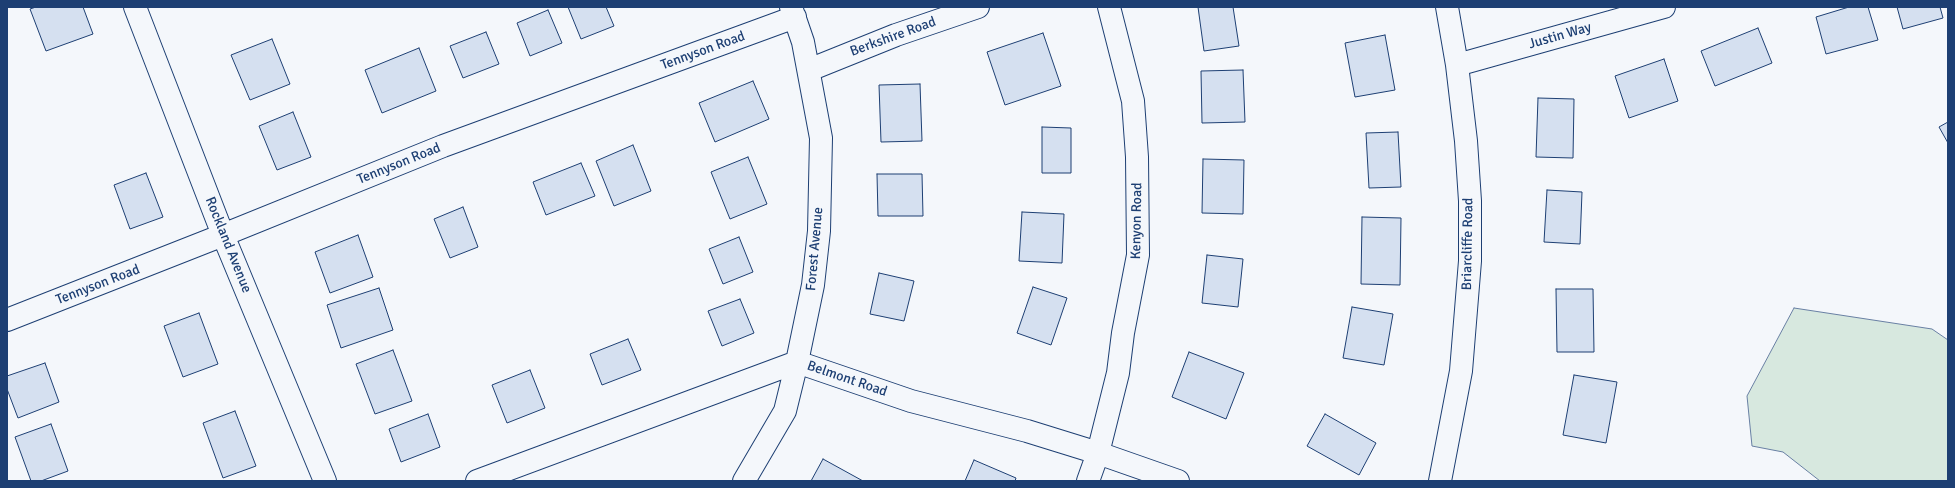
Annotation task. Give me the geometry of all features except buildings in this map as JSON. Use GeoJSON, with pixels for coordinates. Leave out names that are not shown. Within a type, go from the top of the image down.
{"type":"FeatureCollection","features":[{"type":"Feature","properties":{"kind":"street","name":"Rockland Avenue"},"geometry":{"type":"LineString","coordinates":[[135,7],[223,236],[325,481]]}},
{"type":"Feature","properties":{"kind":"street","name":"Berkshire Road"},"geometry":{"type":"LineString","coordinates":[[809,70],[896,35],[978,7]]}},
{"type":"Feature","properties":{"kind":"street","name":"Kenyon Road"},"geometry":{"type":"LineString","coordinates":[[1088,481],[1098,453],[1118,373],[1123,333],[1138,256],[1137,157],[1134,101],[1109,7]]}},
{"type":"Feature","properties":{"kind":"street","name":"Briarcliffe Road"},"geometry":{"type":"LineString","coordinates":[[1440,481],[1461,371],[1470,261],[1470,201],[1466,141],[1457,65],[1447,7]]}},
{"type":"Feature","properties":{"kind":"street","name":"Justin Way"},"geometry":{"type":"LineString","coordinates":[[1457,65],[1664,7]]}},
{"type":"Feature","properties":{"kind":"street","name":"Tennyson Road"},"geometry":{"type":"LineString","coordinates":[[7,320],[223,236],[443,146],[793,12]]}},
{"type":"Feature","properties":{"kind":"street","name":"Forest Avenue"},"geometry":{"type":"LineString","coordinates":[[744,481],[785,411],[798,362],[813,285],[819,231],[821,138],[803,42],[793,12]]}},
{"type":"Feature","properties":{"kind":"street","name":"Belmont Road"},"geometry":{"type":"LineString","coordinates":[[477,481],[798,362],[911,401],[1027,431],[1098,453],[1178,481]]}},
{"type":"Feature","properties":{"kind":"shaded area"},"geometry":{"type":"Polygon","coordinates":[[[1794,308],[1932,329],[1948,340],[1948,481],[1820,481],[1783,452],[1752,446],[1747,396],[1794,308]]]}}]}
